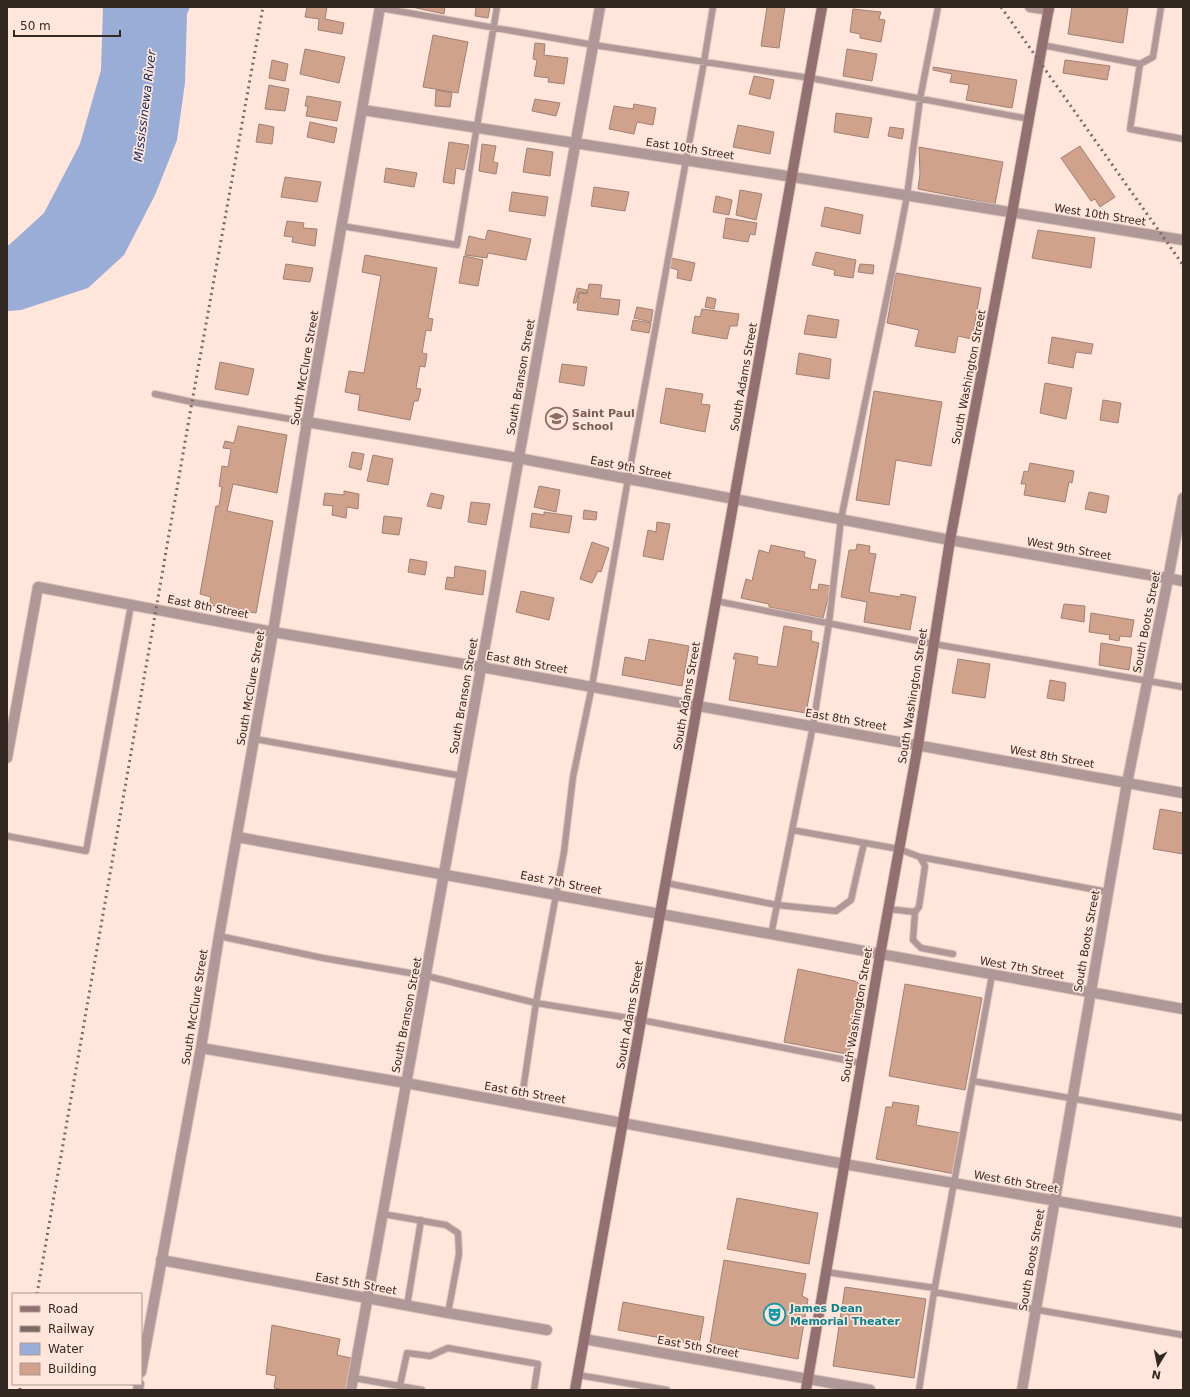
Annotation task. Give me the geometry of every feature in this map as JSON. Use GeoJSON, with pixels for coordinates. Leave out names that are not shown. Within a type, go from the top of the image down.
{"type":"FeatureCollection","features":[{"type":"Feature","properties":{"kind":"main road","name":"South Adams Street"},"geometry":{"type":"LineString","coordinates":[[576,1390],[734,499],[793,177],[822,7]]}},
{"type":"Feature","properties":{"kind":"main road","name":"South Washington Street"},"geometry":{"type":"LineString","coordinates":[[806,1390],[861,1063],[918,745],[950,540],[1012,214],[1049,8]]}},
{"type":"Feature","properties":{"kind":"street","name":"South McClure Street"},"geometry":{"type":"LineString","coordinates":[[142,1366],[201,1048],[219,936],[255,739],[307,422],[380,7]]}},
{"type":"Feature","properties":{"kind":"street","name":"South Branson Street"},"geometry":{"type":"LineString","coordinates":[[351,1390],[406,1083],[427,976],[518,458],[600,7]]}},
{"type":"Feature","properties":{"kind":"street"},"geometry":{"type":"LineString","coordinates":[[1030,7],[1049,8]]}},
{"type":"Feature","properties":{"kind":"street","name":"East 10th Street"},"geometry":{"type":"LineString","coordinates":[[363,110],[793,177],[1012,214]]}},
{"type":"Feature","properties":{"kind":"street","name":"West 10th Street"},"geometry":{"type":"LineString","coordinates":[[1012,214],[1183,240]]}},
{"type":"Feature","properties":{"kind":"street","name":"East 9th Street"},"geometry":{"type":"LineString","coordinates":[[307,422],[518,458],[950,540]]}},
{"type":"Feature","properties":{"kind":"street","name":"South Boots Street"},"geometry":{"type":"LineString","coordinates":[[1022,1390],[1127,783],[1183,498]]}},
{"type":"Feature","properties":{"kind":"street","name":"West 9th Street"},"geometry":{"type":"LineString","coordinates":[[950,540],[1183,581]]}},
{"type":"Feature","properties":{"kind":"street","name":"East 8th Street"},"geometry":{"type":"LineString","coordinates":[[7,758],[38,587],[273,632],[592,686],[918,745]]}},
{"type":"Feature","properties":{"kind":"street","name":"West 8th Street"},"geometry":{"type":"LineString","coordinates":[[918,745],[1183,793]]}},
{"type":"Feature","properties":{"kind":"street","name":"East 7th Street"},"geometry":{"type":"LineString","coordinates":[[237,838],[444,874],[880,955]]}},
{"type":"Feature","properties":{"kind":"street","name":"West 7th Street"},"geometry":{"type":"LineString","coordinates":[[880,955],[1183,1009]]}},
{"type":"Feature","properties":{"kind":"street","name":"East 6th Street"},"geometry":{"type":"LineString","coordinates":[[201,1048],[406,1083],[844,1164]]}},
{"type":"Feature","properties":{"kind":"street","name":"West 6th Street"},"geometry":{"type":"LineString","coordinates":[[844,1164],[1183,1223]]}},
{"type":"Feature","properties":{"kind":"street","name":"East 5th Street"},"geometry":{"type":"LineString","coordinates":[[161,1260],[368,1299],[548,1330]]}},
{"type":"Feature","properties":{"kind":"street","name":"East 5th Street"},"geometry":{"type":"LineString","coordinates":[[584,1339],[870,1390]]}},
{"type":"Feature","properties":{"kind":"lane"},"geometry":{"type":"LineString","coordinates":[[380,7],[594,45],[810,78],[1029,119]]}},
{"type":"Feature","properties":{"kind":"lane"},"geometry":{"type":"LineString","coordinates":[[342,226],[457,246],[497,7]]}},
{"type":"Feature","properties":{"kind":"lane"},"geometry":{"type":"LineString","coordinates":[[521,1104],[536,1003],[564,852],[573,777],[592,686],[713,7]]}},
{"type":"Feature","properties":{"kind":"lane"},"geometry":{"type":"LineString","coordinates":[[771,935],[813,726],[829,623],[841,519],[875,360],[907,196],[920,99],[938,7]]}},
{"type":"Feature","properties":{"kind":"lane"},"geometry":{"type":"LineString","coordinates":[[1042,45],[1140,64],[1153,57],[1161,7]]}},
{"type":"Feature","properties":{"kind":"lane"},"geometry":{"type":"LineString","coordinates":[[1140,64],[1130,129],[1183,139]]}},
{"type":"Feature","properties":{"kind":"lane"},"geometry":{"type":"LineString","coordinates":[[155,394],[307,422]]}},
{"type":"Feature","properties":{"kind":"lane"},"geometry":{"type":"LineString","coordinates":[[716,601],[934,644],[1183,687]]}},
{"type":"Feature","properties":{"kind":"lane"},"geometry":{"type":"LineString","coordinates":[[7,836],[86,851],[131,605]]}},
{"type":"Feature","properties":{"kind":"lane"},"geometry":{"type":"LineString","coordinates":[[255,739],[462,776]]}},
{"type":"Feature","properties":{"kind":"lane"},"geometry":{"type":"LineString","coordinates":[[792,830],[899,849],[920,857],[1108,892]]}},
{"type":"Feature","properties":{"kind":"lane"},"geometry":{"type":"LineString","coordinates":[[666,883],[777,905],[836,912],[851,900],[864,843]]}},
{"type":"Feature","properties":{"kind":"lane"},"geometry":{"type":"LineString","coordinates":[[920,857],[925,866],[918,907],[915,912],[913,940],[921,948],[953,954]]}},
{"type":"Feature","properties":{"kind":"lane"},"geometry":{"type":"LineString","coordinates":[[888,909],[915,912]]}},
{"type":"Feature","properties":{"kind":"lane"},"geometry":{"type":"LineString","coordinates":[[219,936],[323,958],[427,976],[536,1003],[641,1020],[861,1063]]}},
{"type":"Feature","properties":{"kind":"lane"},"geometry":{"type":"LineString","coordinates":[[919,1390],[935,1290],[992,975]]}},
{"type":"Feature","properties":{"kind":"lane"},"geometry":{"type":"LineString","coordinates":[[973,1081],[1072,1100],[1183,1118]]}},
{"type":"Feature","properties":{"kind":"lane"},"geometry":{"type":"LineString","coordinates":[[383,1214],[446,1225],[458,1233],[459,1254],[448,1313]]}},
{"type":"Feature","properties":{"kind":"lane"},"geometry":{"type":"LineString","coordinates":[[407,1306],[421,1220]]}},
{"type":"Feature","properties":{"kind":"lane"},"geometry":{"type":"LineString","coordinates":[[826,1272],[935,1290],[1036,1310],[1183,1336]]}},
{"type":"Feature","properties":{"kind":"lane"},"geometry":{"type":"LineString","coordinates":[[400,1388],[407,1353],[430,1356],[448,1348],[538,1364],[534,1390]]}},
{"type":"Feature","properties":{"kind":"lane"},"geometry":{"type":"LineString","coordinates":[[578,1375],[667,1390]]}},
{"type":"Feature","properties":{"kind":"lane"},"geometry":{"type":"LineString","coordinates":[[354,1378],[400,1388],[422,1390]]}},
{"type":"Feature","properties":{"kind":"water","name":"Mississinewa River"},"geometry":{"type":"Polygon","coordinates":[[[103,7],[190,7],[187,14],[185,83],[177,140],[155,195],[124,255],[88,288],[21,310],[7,311],[7,245],[9,245],[44,213],[80,144],[101,70],[103,7]]]}},
{"type":"Feature","properties":{"kind":"building"},"geometry":{"type":"Polygon","coordinates":[[[307,7],[327,7],[325,19],[344,23],[342,34],[318,30],[319,19],[305,17],[307,7]]]}},
{"type":"Feature","properties":{"kind":"building"},"geometry":{"type":"Polygon","coordinates":[[[412,7],[445,7],[444,14],[412,7]]]}},
{"type":"Feature","properties":{"kind":"building"},"geometry":{"type":"Polygon","coordinates":[[[476,7],[490,7],[488,18],[475,16],[476,7]]]}},
{"type":"Feature","properties":{"kind":"building"},"geometry":{"type":"Polygon","coordinates":[[[767,7],[785,7],[779,48],[761,46],[767,7]]]}},
{"type":"Feature","properties":{"kind":"building"},"geometry":{"type":"Polygon","coordinates":[[[1072,7],[1128,8],[1123,43],[1068,34],[1072,7]]]}},
{"type":"Feature","properties":{"kind":"building"},"geometry":{"type":"Polygon","coordinates":[[[853,9],[881,12],[879,19],[885,20],[881,42],[860,38],[860,34],[850,32],[853,9]]]}},
{"type":"Feature","properties":{"kind":"building"},"geometry":{"type":"Polygon","coordinates":[[[433,35],[468,42],[458,93],[423,87],[433,35]]]}},
{"type":"Feature","properties":{"kind":"building"},"geometry":{"type":"Polygon","coordinates":[[[535,43],[545,44],[544,55],[568,58],[564,84],[548,82],[549,78],[534,76],[537,60],[533,59],[535,43]]]}},
{"type":"Feature","properties":{"kind":"building"},"geometry":{"type":"Polygon","coordinates":[[[305,49],[345,57],[339,83],[300,74],[305,49]]]}},
{"type":"Feature","properties":{"kind":"building"},"geometry":{"type":"Polygon","coordinates":[[[847,49],[877,54],[872,81],[843,76],[847,49]]]}},
{"type":"Feature","properties":{"kind":"building"},"geometry":{"type":"Polygon","coordinates":[[[272,60],[288,64],[285,81],[269,78],[272,60]]]}},
{"type":"Feature","properties":{"kind":"building"},"geometry":{"type":"Polygon","coordinates":[[[1065,60],[1110,66],[1107,80],[1063,73],[1065,60]]]}},
{"type":"Feature","properties":{"kind":"building"},"geometry":{"type":"Polygon","coordinates":[[[933,67],[1017,80],[1012,108],[966,100],[969,85],[950,82],[952,74],[933,70],[933,67]]]}},
{"type":"Feature","properties":{"kind":"building"},"geometry":{"type":"Polygon","coordinates":[[[754,76],[774,80],[770,99],[749,94],[754,76]]]}},
{"type":"Feature","properties":{"kind":"building"},"geometry":{"type":"Polygon","coordinates":[[[269,85],[289,89],[285,111],[265,109],[269,85]]]}},
{"type":"Feature","properties":{"kind":"building"},"geometry":{"type":"Polygon","coordinates":[[[436,90],[452,93],[450,107],[435,106],[436,90]]]}},
{"type":"Feature","properties":{"kind":"building"},"geometry":{"type":"Polygon","coordinates":[[[307,96],[341,102],[337,121],[306,116],[308,106],[305,106],[307,96]]]}},
{"type":"Feature","properties":{"kind":"building"},"geometry":{"type":"Polygon","coordinates":[[[535,99],[560,103],[556,116],[532,111],[535,99]]]}},
{"type":"Feature","properties":{"kind":"building"},"geometry":{"type":"Polygon","coordinates":[[[634,104],[656,108],[653,125],[637,122],[634,134],[609,129],[614,106],[633,109],[634,104]]]}},
{"type":"Feature","properties":{"kind":"building"},"geometry":{"type":"Polygon","coordinates":[[[836,113],[872,118],[868,138],[834,132],[836,113]]]}},
{"type":"Feature","properties":{"kind":"building"},"geometry":{"type":"Polygon","coordinates":[[[310,122],[337,128],[334,143],[307,137],[310,122]]]}},
{"type":"Feature","properties":{"kind":"building"},"geometry":{"type":"Polygon","coordinates":[[[259,124],[274,127],[272,144],[256,142],[259,124]]]}},
{"type":"Feature","properties":{"kind":"building"},"geometry":{"type":"Polygon","coordinates":[[[738,125],[774,132],[770,154],[733,147],[738,125]]]}},
{"type":"Feature","properties":{"kind":"building"},"geometry":{"type":"Polygon","coordinates":[[[890,127],[904,129],[902,139],[888,136],[890,127]]]}},
{"type":"Feature","properties":{"kind":"building"},"geometry":{"type":"Polygon","coordinates":[[[449,142],[469,145],[464,170],[456,168],[454,184],[443,182],[449,142]]]}},
{"type":"Feature","properties":{"kind":"building"},"geometry":{"type":"Polygon","coordinates":[[[482,144],[496,146],[493,162],[498,163],[496,174],[479,171],[482,144]]]}},
{"type":"Feature","properties":{"kind":"building"},"geometry":{"type":"Polygon","coordinates":[[[1080,146],[1115,197],[1100,207],[1095,199],[1091,201],[1061,158],[1080,146]]]}},
{"type":"Feature","properties":{"kind":"building"},"geometry":{"type":"Polygon","coordinates":[[[919,147],[1003,162],[995,204],[918,189],[920,174],[919,147]]]}},
{"type":"Feature","properties":{"kind":"building"},"geometry":{"type":"Polygon","coordinates":[[[527,148],[553,152],[550,176],[523,172],[527,148]]]}},
{"type":"Feature","properties":{"kind":"building"},"geometry":{"type":"Polygon","coordinates":[[[386,168],[417,173],[414,187],[384,182],[386,168]]]}},
{"type":"Feature","properties":{"kind":"building"},"geometry":{"type":"Polygon","coordinates":[[[285,177],[321,182],[317,202],[281,197],[285,177]]]}},
{"type":"Feature","properties":{"kind":"building"},"geometry":{"type":"Polygon","coordinates":[[[594,187],[629,192],[625,211],[591,206],[594,187]]]}},
{"type":"Feature","properties":{"kind":"building"},"geometry":{"type":"Polygon","coordinates":[[[740,190],[762,194],[756,220],[736,215],[740,190]]]}},
{"type":"Feature","properties":{"kind":"building"},"geometry":{"type":"Polygon","coordinates":[[[512,192],[548,197],[545,216],[509,211],[512,192]]]}},
{"type":"Feature","properties":{"kind":"building"},"geometry":{"type":"Polygon","coordinates":[[[716,196],[732,200],[729,215],[713,212],[716,196]]]}},
{"type":"Feature","properties":{"kind":"building"},"geometry":{"type":"Polygon","coordinates":[[[825,207],[863,215],[860,234],[821,226],[825,207]]]}},
{"type":"Feature","properties":{"kind":"building"},"geometry":{"type":"Polygon","coordinates":[[[726,218],[757,223],[755,235],[750,234],[748,242],[723,238],[726,218]]]}},
{"type":"Feature","properties":{"kind":"building"},"geometry":{"type":"Polygon","coordinates":[[[287,221],[304,223],[303,228],[317,229],[315,246],[292,242],[293,237],[284,236],[287,221]]]}},
{"type":"Feature","properties":{"kind":"building"},"geometry":{"type":"Polygon","coordinates":[[[488,230],[531,239],[526,260],[488,253],[487,258],[465,255],[469,236],[485,240],[488,230]]]}},
{"type":"Feature","properties":{"kind":"building"},"geometry":{"type":"Polygon","coordinates":[[[1038,230],[1095,238],[1091,268],[1032,258],[1038,230]]]}},
{"type":"Feature","properties":{"kind":"building"},"geometry":{"type":"Polygon","coordinates":[[[816,252],[856,260],[853,278],[834,275],[835,270],[812,265],[816,252]]]}},
{"type":"Feature","properties":{"kind":"building"},"geometry":{"type":"Polygon","coordinates":[[[365,255],[437,268],[428,318],[433,319],[431,331],[426,330],[422,353],[427,354],[425,367],[420,366],[416,388],[421,389],[418,401],[414,401],[410,420],[358,410],[360,395],[345,392],[349,371],[364,373],[381,276],[362,272],[365,255]]]}},
{"type":"Feature","properties":{"kind":"building"},"geometry":{"type":"Polygon","coordinates":[[[464,256],[483,260],[478,286],[459,283],[464,256]]]}},
{"type":"Feature","properties":{"kind":"building"},"geometry":{"type":"Polygon","coordinates":[[[671,258],[695,263],[691,281],[677,278],[678,270],[668,267],[671,258]]]}},
{"type":"Feature","properties":{"kind":"building"},"geometry":{"type":"Polygon","coordinates":[[[286,264],[313,268],[310,282],[283,279],[286,264]]]}},
{"type":"Feature","properties":{"kind":"building"},"geometry":{"type":"Polygon","coordinates":[[[860,264],[874,265],[873,274],[858,272],[860,264]]]}},
{"type":"Feature","properties":{"kind":"building"},"geometry":{"type":"Polygon","coordinates":[[[896,273],[981,288],[972,339],[958,336],[955,353],[915,346],[919,330],[887,323],[896,273]]]}},
{"type":"Feature","properties":{"kind":"building"},"geometry":{"type":"Polygon","coordinates":[[[589,284],[602,285],[600,298],[620,300],[618,315],[577,310],[579,293],[587,294],[589,284]]]}},
{"type":"Feature","properties":{"kind":"building"},"geometry":{"type":"Polygon","coordinates":[[[577,288],[587,290],[587,293],[579,292],[576,303],[573,303],[577,288]]]}},
{"type":"Feature","properties":{"kind":"building"},"geometry":{"type":"Polygon","coordinates":[[[707,297],[716,299],[714,309],[705,307],[707,297]]]}},
{"type":"Feature","properties":{"kind":"building"},"geometry":{"type":"Polygon","coordinates":[[[637,307],[653,310],[651,322],[634,318],[637,307]]]}},
{"type":"Feature","properties":{"kind":"building"},"geometry":{"type":"Polygon","coordinates":[[[702,309],[739,314],[737,326],[730,326],[727,339],[692,333],[695,316],[700,317],[702,309]]]}},
{"type":"Feature","properties":{"kind":"building"},"geometry":{"type":"Polygon","coordinates":[[[808,315],[839,320],[836,338],[804,334],[808,315]]]}},
{"type":"Feature","properties":{"kind":"building"},"geometry":{"type":"Polygon","coordinates":[[[633,320],[651,323],[649,333],[631,330],[633,320]]]}},
{"type":"Feature","properties":{"kind":"building"},"geometry":{"type":"Polygon","coordinates":[[[1052,337],[1093,344],[1091,354],[1076,352],[1073,368],[1048,363],[1052,337]]]}},
{"type":"Feature","properties":{"kind":"building"},"geometry":{"type":"Polygon","coordinates":[[[799,353],[831,359],[829,379],[796,374],[799,353]]]}},
{"type":"Feature","properties":{"kind":"building"},"geometry":{"type":"Polygon","coordinates":[[[220,362],[254,369],[248,395],[215,389],[220,362]]]}},
{"type":"Feature","properties":{"kind":"building"},"geometry":{"type":"Polygon","coordinates":[[[562,364],[587,367],[584,386],[559,382],[562,364]]]}},
{"type":"Feature","properties":{"kind":"building"},"geometry":{"type":"Polygon","coordinates":[[[1045,383],[1072,388],[1066,419],[1040,413],[1045,383]]]}},
{"type":"Feature","properties":{"kind":"building"},"geometry":{"type":"Polygon","coordinates":[[[666,388],[703,394],[701,404],[710,405],[705,432],[660,423],[666,388]]]}},
{"type":"Feature","properties":{"kind":"building"},"geometry":{"type":"Polygon","coordinates":[[[874,391],[942,402],[931,466],[896,460],[889,505],[856,500],[874,391]]]}},
{"type":"Feature","properties":{"kind":"building"},"geometry":{"type":"Polygon","coordinates":[[[1103,400],[1121,403],[1118,423],[1100,420],[1103,400]]]}},
{"type":"Feature","properties":{"kind":"building"},"geometry":{"type":"Polygon","coordinates":[[[238,426],[287,435],[277,493],[233,484],[227,511],[273,521],[256,613],[209,605],[211,597],[200,594],[216,506],[219,506],[222,487],[219,486],[222,466],[228,467],[231,449],[223,448],[225,441],[234,443],[238,426]]]}},
{"type":"Feature","properties":{"kind":"building"},"geometry":{"type":"Polygon","coordinates":[[[352,452],[364,454],[361,470],[349,467],[352,452]]]}},
{"type":"Feature","properties":{"kind":"building"},"geometry":{"type":"Polygon","coordinates":[[[373,455],[393,459],[388,485],[367,481],[373,455]]]}},
{"type":"Feature","properties":{"kind":"building"},"geometry":{"type":"Polygon","coordinates":[[[1030,463],[1074,471],[1072,483],[1069,482],[1065,502],[1024,495],[1026,484],[1021,484],[1024,471],[1028,472],[1030,463]]]}},
{"type":"Feature","properties":{"kind":"building"},"geometry":{"type":"Polygon","coordinates":[[[539,486],[560,490],[556,512],[534,507],[539,486]]]}},
{"type":"Feature","properties":{"kind":"building"},"geometry":{"type":"Polygon","coordinates":[[[344,491],[359,494],[358,509],[347,507],[346,518],[332,515],[333,506],[323,505],[325,493],[344,495],[344,491]]]}},
{"type":"Feature","properties":{"kind":"building"},"geometry":{"type":"Polygon","coordinates":[[[1089,492],[1109,496],[1106,513],[1085,509],[1089,492]]]}},
{"type":"Feature","properties":{"kind":"building"},"geometry":{"type":"Polygon","coordinates":[[[431,493],[444,496],[441,509],[427,506],[431,493]]]}},
{"type":"Feature","properties":{"kind":"building"},"geometry":{"type":"Polygon","coordinates":[[[471,502],[490,504],[486,525],[468,522],[471,502]]]}},
{"type":"Feature","properties":{"kind":"building"},"geometry":{"type":"Polygon","coordinates":[[[584,510],[597,512],[596,520],[583,519],[584,510]]]}},
{"type":"Feature","properties":{"kind":"building"},"geometry":{"type":"Polygon","coordinates":[[[544,512],[572,516],[569,533],[530,527],[532,513],[544,515],[544,512]]]}},
{"type":"Feature","properties":{"kind":"building"},"geometry":{"type":"Polygon","coordinates":[[[384,516],[402,518],[399,535],[382,533],[384,516]]]}},
{"type":"Feature","properties":{"kind":"building"},"geometry":{"type":"Polygon","coordinates":[[[657,522],[670,524],[663,560],[643,556],[648,530],[656,532],[657,522]]]}},
{"type":"Feature","properties":{"kind":"building"},"geometry":{"type":"Polygon","coordinates":[[[592,542],[609,548],[601,572],[598,571],[592,583],[580,579],[592,542]]]}},
{"type":"Feature","properties":{"kind":"building"},"geometry":{"type":"Polygon","coordinates":[[[857,544],[870,546],[869,553],[876,554],[869,592],[900,597],[901,594],[916,597],[910,630],[864,622],[867,602],[841,597],[849,550],[856,550],[857,544]]]}},
{"type":"Feature","properties":{"kind":"building"},"geometry":{"type":"Polygon","coordinates":[[[771,545],[805,552],[804,557],[816,560],[810,589],[818,590],[819,584],[831,586],[823,618],[769,607],[769,604],[741,598],[746,579],[752,581],[759,550],[769,553],[771,545]]]}},
{"type":"Feature","properties":{"kind":"building"},"geometry":{"type":"Polygon","coordinates":[[[410,559],[427,562],[425,575],[408,572],[410,559]]]}},
{"type":"Feature","properties":{"kind":"building"},"geometry":{"type":"Polygon","coordinates":[[[455,566],[486,571],[483,595],[445,589],[447,577],[454,578],[455,566]]]}},
{"type":"Feature","properties":{"kind":"building"},"geometry":{"type":"Polygon","coordinates":[[[521,591],[554,598],[549,620],[516,612],[521,591]]]}},
{"type":"Feature","properties":{"kind":"building"},"geometry":{"type":"Polygon","coordinates":[[[1064,604],[1085,606],[1084,622],[1061,618],[1064,604]]]}},
{"type":"Feature","properties":{"kind":"building"},"geometry":{"type":"Polygon","coordinates":[[[1091,613],[1134,620],[1131,637],[1120,636],[1119,641],[1109,639],[1110,635],[1089,632],[1091,613]]]}},
{"type":"Feature","properties":{"kind":"building"},"geometry":{"type":"Polygon","coordinates":[[[784,626],[812,631],[811,641],[819,643],[806,713],[729,700],[736,659],[733,659],[735,653],[758,657],[757,664],[777,667],[784,626]]]}},
{"type":"Feature","properties":{"kind":"building"},"geometry":{"type":"Polygon","coordinates":[[[649,639],[689,646],[682,686],[622,675],[625,657],[645,661],[649,639]]]}},
{"type":"Feature","properties":{"kind":"building"},"geometry":{"type":"Polygon","coordinates":[[[1101,643],[1132,648],[1129,670],[1099,665],[1101,643]]]}},
{"type":"Feature","properties":{"kind":"building"},"geometry":{"type":"Polygon","coordinates":[[[958,659],[990,664],[985,698],[952,693],[958,659]]]}},
{"type":"Feature","properties":{"kind":"building"},"geometry":{"type":"Polygon","coordinates":[[[1050,680],[1066,683],[1064,701],[1047,698],[1050,680]]]}},
{"type":"Feature","properties":{"kind":"building"},"geometry":{"type":"Polygon","coordinates":[[[1160,809],[1183,813],[1183,854],[1153,849],[1160,809]]]}},
{"type":"Feature","properties":{"kind":"building"},"geometry":{"type":"Polygon","coordinates":[[[798,969],[855,981],[861,985],[850,1049],[846,1054],[784,1042],[798,969]]]}},
{"type":"Feature","properties":{"kind":"building"},"geometry":{"type":"Polygon","coordinates":[[[905,984],[982,998],[965,1090],[889,1076],[905,984]]]}},
{"type":"Feature","properties":{"kind":"building"},"geometry":{"type":"Polygon","coordinates":[[[893,1102],[919,1106],[916,1125],[961,1133],[955,1174],[876,1159],[886,1107],[892,1107],[893,1102]]]}},
{"type":"Feature","properties":{"kind":"building"},"geometry":{"type":"Polygon","coordinates":[[[737,1198],[818,1213],[809,1264],[727,1249],[737,1198]]]}},
{"type":"Feature","properties":{"kind":"building"},"geometry":{"type":"Polygon","coordinates":[[[724,1260],[806,1274],[802,1296],[808,1299],[798,1359],[710,1343],[724,1260]]]}},
{"type":"Feature","properties":{"kind":"building"},"geometry":{"type":"Polygon","coordinates":[[[845,1287],[926,1299],[914,1378],[833,1366],[845,1287]]]}},
{"type":"Feature","properties":{"kind":"building"},"geometry":{"type":"Polygon","coordinates":[[[623,1302],[704,1317],[699,1345],[618,1330],[623,1302]]]}},
{"type":"Feature","properties":{"kind":"building"},"geometry":{"type":"Polygon","coordinates":[[[272,1325],[340,1339],[337,1355],[351,1358],[346,1390],[285,1390],[274,1388],[276,1376],[266,1374],[272,1325]]]}},
{"type":"Feature","properties":{"kind":"railway"},"geometry":{"type":"LineString","coordinates":[[37,1293],[192,402],[263,7]]}},
{"type":"Feature","properties":{"kind":"railway"},"geometry":{"type":"LineString","coordinates":[[1001,7],[1183,265]]}},
{"type":"Feature","properties":{"kind":"railway"},"geometry":{"type":"LineString","coordinates":[[20,1390],[21,1385]]}},
{"type":"Feature","properties":{"kind":"place","name":"Saint Paul School"},"geometry":{"type":"Point","coordinates":[557,419]}},
{"type":"Feature","properties":{"kind":"place","name":"James Dean Memorial Theater"},"geometry":{"type":"Point","coordinates":[774,1314]}}]}
